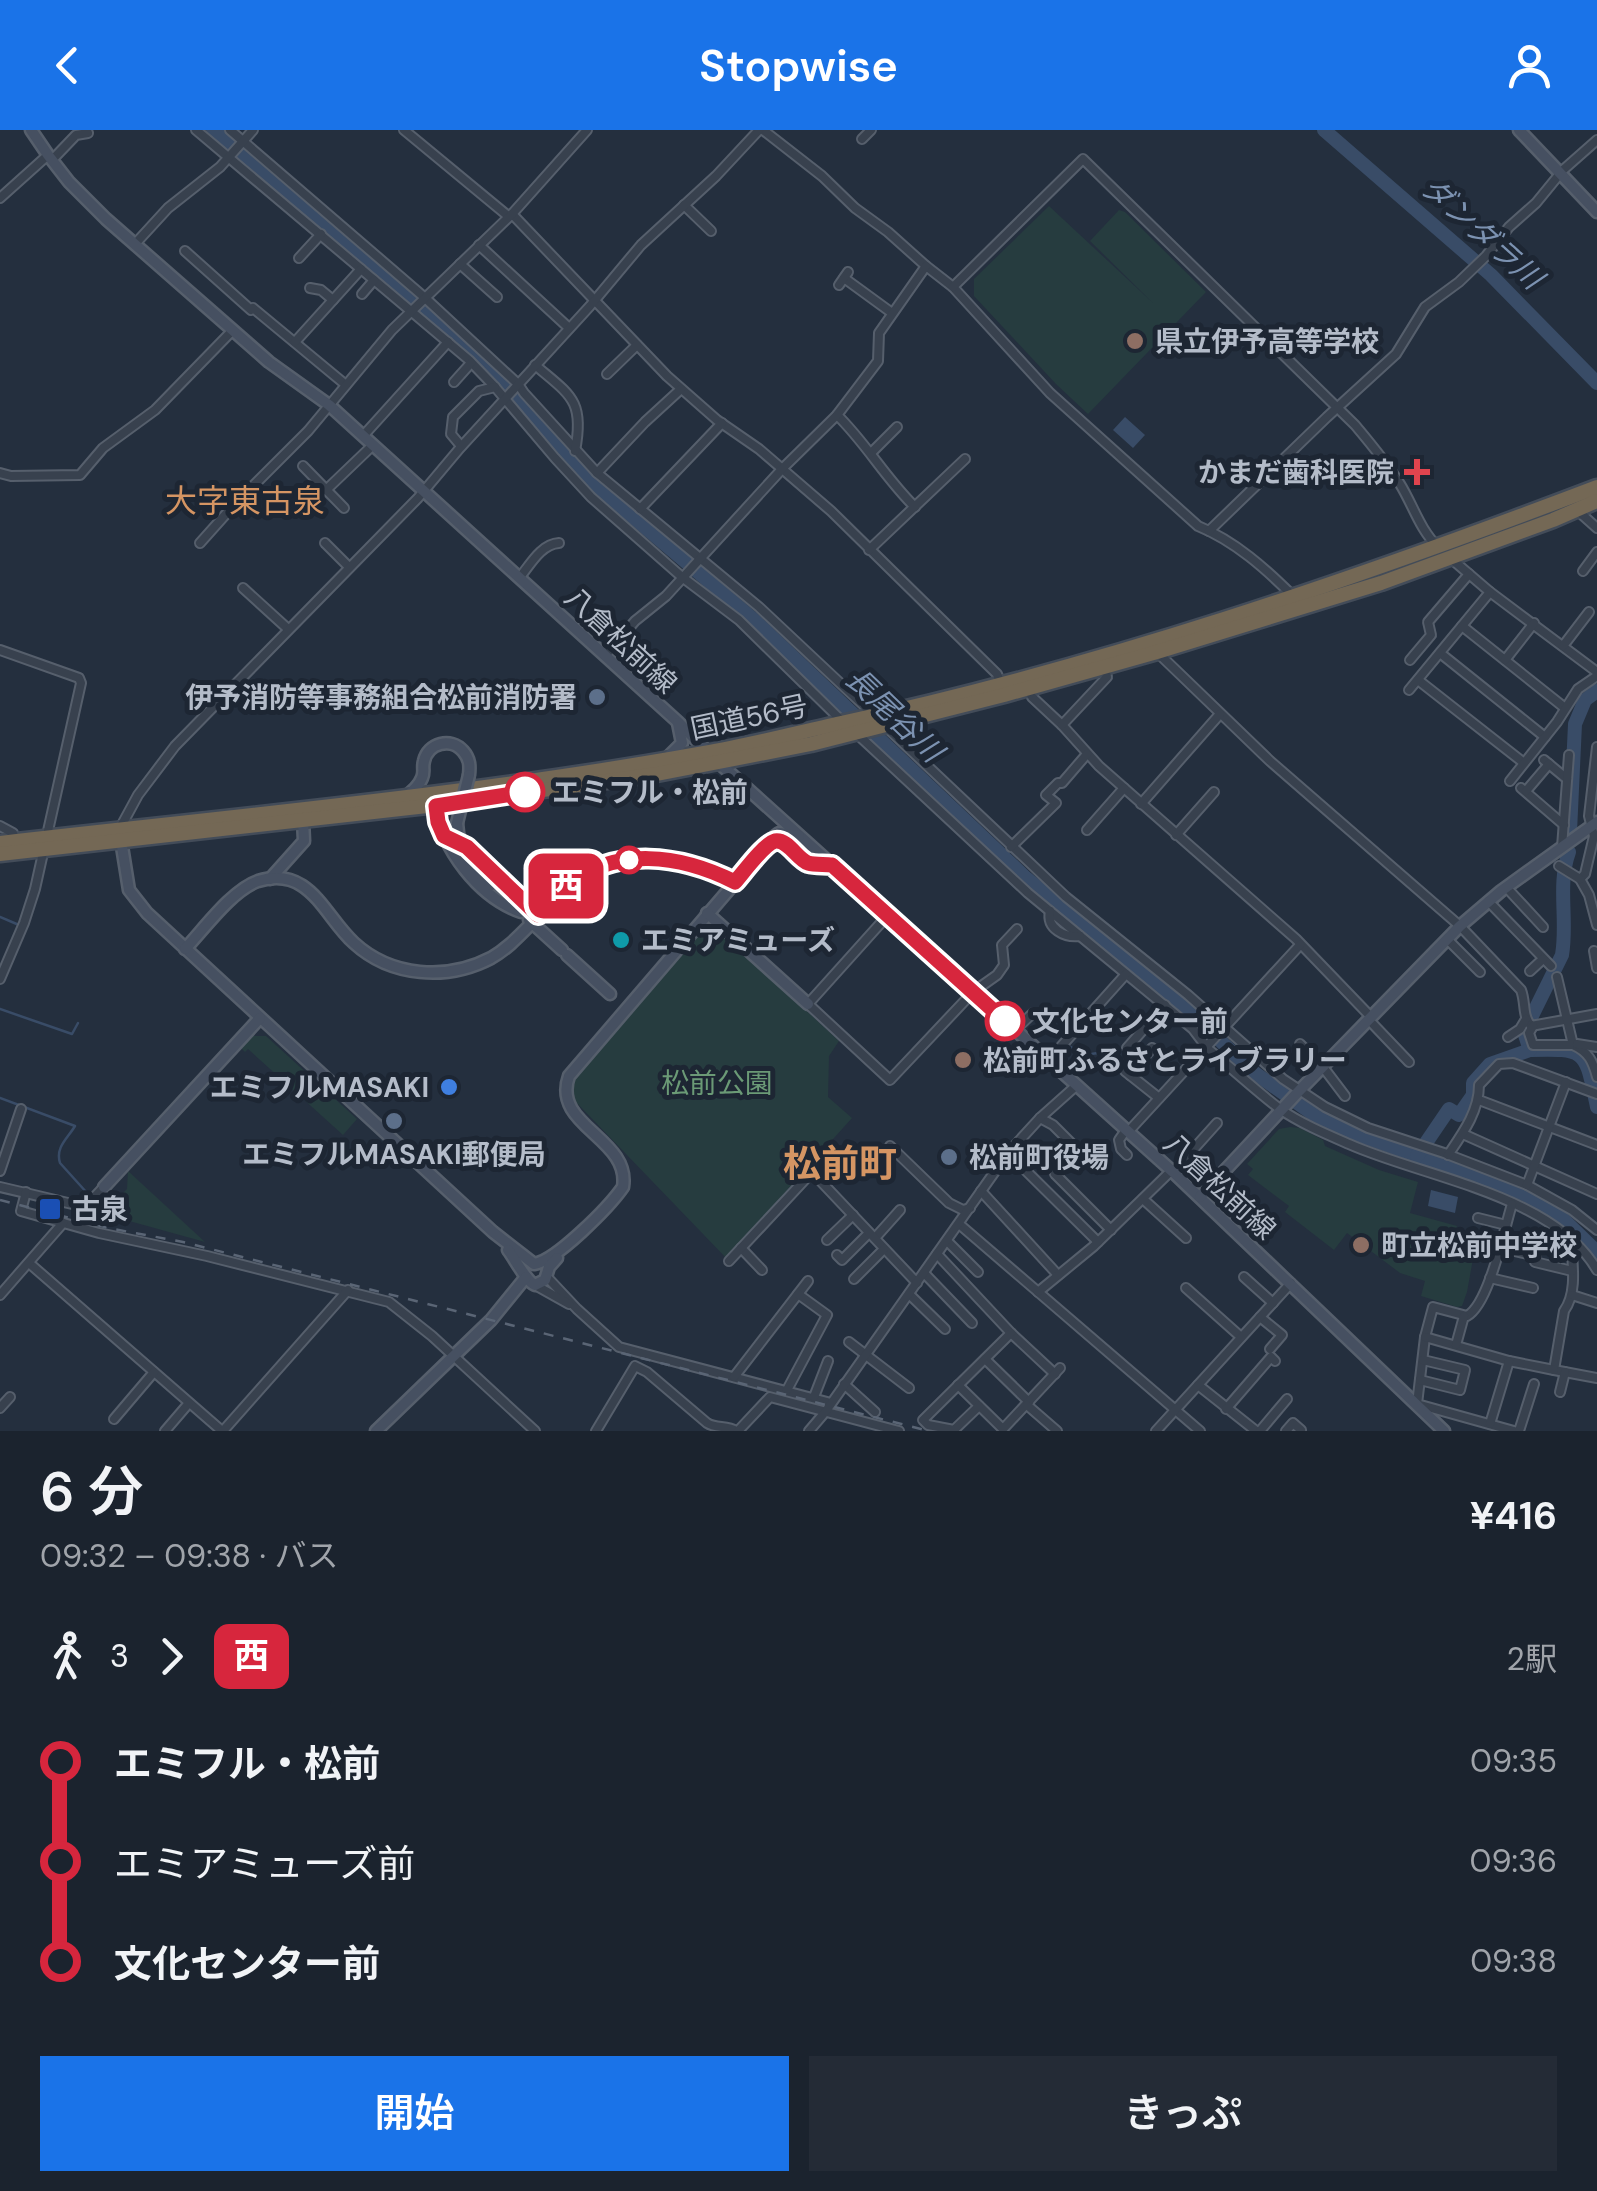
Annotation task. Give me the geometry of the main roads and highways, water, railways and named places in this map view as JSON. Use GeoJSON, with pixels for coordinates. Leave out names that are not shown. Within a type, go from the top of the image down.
{"type":"FeatureCollection","features":[{"type":"Feature","properties":{"kind":"highway","name":"国道56号"},"geometry":{"type":"LineString","coordinates":[[1299,602],[1597,487]]}},
{"type":"Feature","properties":{"kind":"highway","name":"国道56号"},"geometry":{"type":"LineString","coordinates":[[120,835],[436,806],[657,774],[1002,690],[1299,602],[1381,582],[1597,501]]}},
{"type":"Feature","properties":{"kind":"highway","name":"国道56号"},"geometry":{"type":"LineString","coordinates":[[1002,690],[1028,688],[1104,668],[1155,647]]}},
{"type":"Feature","properties":{"kind":"highway","name":"国道56号"},"geometry":{"type":"LineString","coordinates":[[0,854],[11,845],[450,793],[665,760],[713,758]]}},
{"type":"Feature","properties":{"kind":"water"},"geometry":{"type":"Polygon","coordinates":[[[1125,417],[1145,435],[1133,448],[1113,430],[1125,417]]]}},
{"type":"Feature","properties":{"kind":"water"},"geometry":{"type":"Polygon","coordinates":[[[1431,1190],[1458,1197],[1455,1213],[1428,1206],[1431,1190]]]}},
{"type":"Feature","properties":{"kind":"waterway","name":"長尾谷川"},"geometry":{"type":"LineString","coordinates":[[213,130],[432,316],[489,368],[582,474],[752,618],[1026,878],[1184,1006],[1252,1071],[1313,1114],[1345,1130],[1526,1195],[1562,1218],[1597,1252]]}},
{"type":"Feature","properties":{"kind":"waterway","name":"ダンダラ川"},"geometry":{"type":"LineString","coordinates":[[1324,130],[1491,275],[1597,383]]}},
{"type":"Feature","properties":{"kind":"waterway","name":"ダンダラ川"},"geometry":{"type":"LineString","coordinates":[[1570,832],[1575,724],[1585,700],[1597,691]]}},
{"type":"Feature","properties":{"kind":"waterway","name":"ダンダラ川"},"geometry":{"type":"LineString","coordinates":[[1569,852],[1564,877],[1562,955],[1524,1032],[1530,1050],[1564,1050],[1581,1057],[1590,1075],[1597,1107]]}},
{"type":"Feature","properties":{"kind":"waterway"},"geometry":{"type":"LineString","coordinates":[[0,917],[19,925],[12,942]]}},
{"type":"Feature","properties":{"kind":"waterway"},"geometry":{"type":"LineString","coordinates":[[0,1009],[72,1034],[78,1023]]}},
{"type":"Feature","properties":{"kind":"waterway"},"geometry":{"type":"LineString","coordinates":[[1069,1046],[1084,1055],[1098,1053],[1122,1071]]}},
{"type":"Feature","properties":{"kind":"waterway","name":"ダンダラ川"},"geometry":{"type":"LineString","coordinates":[[1417,1156],[1449,1109],[1459,1115],[1473,1095],[1473,1083],[1490,1064],[1530,1050]]}},
{"type":"Feature","properties":{"kind":"waterway"},"geometry":{"type":"LineString","coordinates":[[0,1098],[75,1126],[61,1147],[60,1163],[88,1194]]}},
{"type":"Feature","properties":{"kind":"railway"},"geometry":{"type":"LineString","coordinates":[[0,1200],[108,1228],[183,1242],[929,1431]]}},
{"type":"Feature","properties":{"kind":"place","name":"県立伊予高等学校"},"geometry":{"type":"Point","coordinates":[1135,341]}},
{"type":"Feature","properties":{"kind":"place","name":"かまだ歯科医院"},"geometry":{"type":"Point","coordinates":[1417,472]}},
{"type":"Feature","properties":{"kind":"place","name":"伊予消防等事務組合松前消防署"},"geometry":{"type":"Point","coordinates":[597,697]}},
{"type":"Feature","properties":{"kind":"place","name":"エミフル・松前"},"geometry":{"type":"Point","coordinates":[525,792]}},
{"type":"Feature","properties":{"kind":"place","name":"エミアミューズ"},"geometry":{"type":"Point","coordinates":[621,940]}},
{"type":"Feature","properties":{"kind":"place","name":"文化センター前"},"geometry":{"type":"Point","coordinates":[1005,1021]}},
{"type":"Feature","properties":{"kind":"place","name":"松前町ふるさとライブラリー"},"geometry":{"type":"Point","coordinates":[963,1060]}},
{"type":"Feature","properties":{"kind":"place","name":"エミフルMASAKI"},"geometry":{"type":"Point","coordinates":[449,1087]}},
{"type":"Feature","properties":{"kind":"place","name":"エミフルMASAKI郵便局"},"geometry":{"type":"Point","coordinates":[394,1121]}},
{"type":"Feature","properties":{"kind":"place","name":"松前町役場"},"geometry":{"type":"Point","coordinates":[949,1157]}},
{"type":"Feature","properties":{"kind":"place","name":"古泉"},"geometry":{"type":"Point","coordinates":[50,1209]}},
{"type":"Feature","properties":{"kind":"place","name":"町立松前中学校"},"geometry":{"type":"Point","coordinates":[1361,1245]}},
{"type":"Feature","properties":{"kind":"district","name":"大字東古泉"},"geometry":{"type":"Point","coordinates":[245,501]}},
{"type":"Feature","properties":{"kind":"district","name":"松前町"},"geometry":{"type":"Point","coordinates":[840,1164]}},
{"type":"Feature","properties":{"kind":"park label","name":"松前公園"},"geometry":{"type":"Point","coordinates":[717,1083]}}]}
